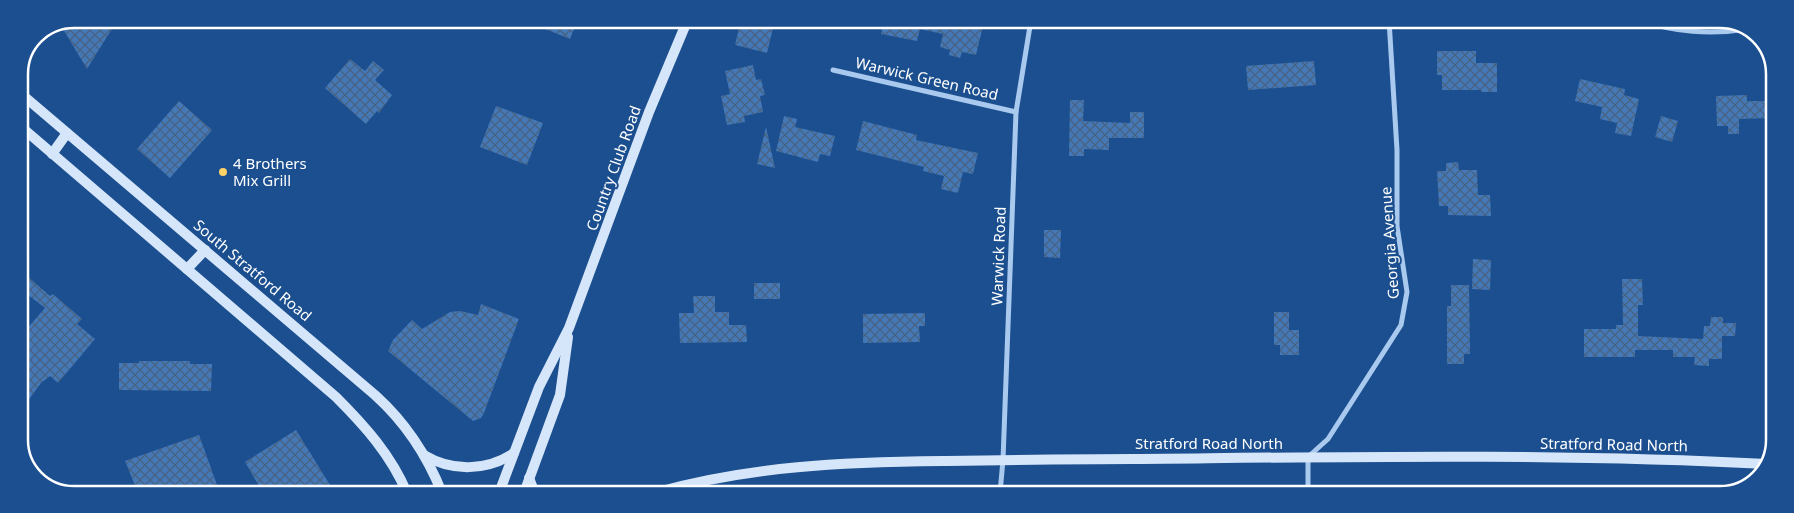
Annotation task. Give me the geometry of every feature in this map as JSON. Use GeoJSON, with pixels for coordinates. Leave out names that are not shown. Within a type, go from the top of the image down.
{"type":"FeatureCollection","features":[{"type":"Feature","properties":{"kind":"main road","name":"Country Club Road"},"geometry":{"type":"LineString","coordinates":[[502,486],[539,386],[569,328],[649,112],[684,28]]}},
{"type":"Feature","properties":{"kind":"main road","name":"South Stratford Road"},"geometry":{"type":"LineString","coordinates":[[28,100],[375,395],[402,423],[424,455],[439,486]]}},
{"type":"Feature","properties":{"kind":"main road"},"geometry":{"type":"LineString","coordinates":[[28,133],[313,377],[356,417],[388,456],[403,486]]}},
{"type":"Feature","properties":{"kind":"main road"},"geometry":{"type":"LineString","coordinates":[[52,154],[66,133]]}},
{"type":"Feature","properties":{"kind":"main road"},"geometry":{"type":"LineString","coordinates":[[187,269],[205,250]]}},
{"type":"Feature","properties":{"kind":"main road","name":"Country Club Road"},"geometry":{"type":"LineString","coordinates":[[527,486],[560,395],[569,328]]}},
{"type":"Feature","properties":{"kind":"main road"},"geometry":{"type":"LineString","coordinates":[[424,455],[445,466],[465,466],[493,465],[514,453]]}},
{"type":"Feature","properties":{"kind":"main road","name":"Stratford Road North"},"geometry":{"type":"LineString","coordinates":[[685,486],[733,475],[801,466],[1003,460],[1308,457],[1666,458],[1760,464]]}},
{"type":"Feature","properties":{"kind":"main road"},"geometry":{"type":"LineString","coordinates":[[530,478],[533,486]]}},
{"type":"Feature","properties":{"kind":"street","name":"Warwick Road"},"geometry":{"type":"LineString","coordinates":[[1001,486],[1016,112],[1030,28]]}},
{"type":"Feature","properties":{"kind":"street","name":"Georgia Avenue"},"geometry":{"type":"LineString","coordinates":[[1308,457],[1328,439],[1401,325],[1405,310],[1407,292],[1397,226],[1397,150],[1389,28]]}},
{"type":"Feature","properties":{"kind":"street"},"geometry":{"type":"LineString","coordinates":[[1667,28],[1702,34],[1736,30]]}},
{"type":"Feature","properties":{"kind":"street","name":"Warwick Green Road"},"geometry":{"type":"LineString","coordinates":[[833,70],[1016,112]]}},
{"type":"Feature","properties":{"kind":"street"},"geometry":{"type":"LineString","coordinates":[[1308,457],[1308,486]]}},
{"type":"Feature","properties":{"kind":"building"},"geometry":{"type":"Polygon","coordinates":[[[63,28],[112,28],[87,69],[63,28]]]}},
{"type":"Feature","properties":{"kind":"building"},"geometry":{"type":"Polygon","coordinates":[[[542,28],[574,28],[570,39],[542,28]]]}},
{"type":"Feature","properties":{"kind":"building"},"geometry":{"type":"Polygon","coordinates":[[[739,28],[773,28],[767,53],[735,45],[739,28]]]}},
{"type":"Feature","properties":{"kind":"building"},"geometry":{"type":"Polygon","coordinates":[[[882,28],[983,28],[976,55],[962,52],[960,58],[949,55],[950,50],[940,47],[943,34],[920,29],[917,41],[881,34],[882,28]]]}},
{"type":"Feature","properties":{"kind":"building"},"geometry":{"type":"Polygon","coordinates":[[[1437,51],[1476,51],[1476,63],[1497,63],[1497,92],[1442,90],[1442,75],[1437,75],[1437,51]]]}},
{"type":"Feature","properties":{"kind":"building"},"geometry":{"type":"Polygon","coordinates":[[[350,59],[365,71],[373,61],[384,70],[375,80],[392,95],[379,113],[377,111],[366,124],[325,88],[350,59]]]}},
{"type":"Feature","properties":{"kind":"building"},"geometry":{"type":"Polygon","coordinates":[[[1314,61],[1316,85],[1248,90],[1246,66],[1314,61]]]}},
{"type":"Feature","properties":{"kind":"building"},"geometry":{"type":"Polygon","coordinates":[[[753,65],[756,80],[761,79],[765,95],[760,96],[763,112],[744,116],[745,122],[727,125],[721,96],[730,94],[725,71],[753,65]]]}},
{"type":"Feature","properties":{"kind":"building"},"geometry":{"type":"Polygon","coordinates":[[[1580,79],[1625,89],[1624,95],[1639,99],[1631,136],[1615,133],[1617,123],[1600,119],[1602,107],[1575,101],[1580,79]]]}},
{"type":"Feature","properties":{"kind":"building"},"geometry":{"type":"Polygon","coordinates":[[[1747,95],[1747,101],[1766,101],[1766,118],[1739,119],[1739,134],[1728,134],[1728,126],[1717,126],[1716,96],[1747,95]]]}},
{"type":"Feature","properties":{"kind":"building"},"geometry":{"type":"Polygon","coordinates":[[[1070,100],[1084,100],[1083,121],[1130,123],[1130,112],[1144,112],[1144,138],[1109,138],[1109,150],[1084,149],[1084,156],[1069,156],[1070,100]]]}},
{"type":"Feature","properties":{"kind":"building"},"geometry":{"type":"Polygon","coordinates":[[[179,101],[212,130],[170,178],[137,149],[179,101]]]}},
{"type":"Feature","properties":{"kind":"building"},"geometry":{"type":"Polygon","coordinates":[[[496,106],[543,123],[527,165],[480,147],[496,106]]]}},
{"type":"Feature","properties":{"kind":"building"},"geometry":{"type":"Polygon","coordinates":[[[784,116],[797,119],[795,127],[835,136],[830,156],[820,154],[818,162],[776,151],[784,116]]]}},
{"type":"Feature","properties":{"kind":"building"},"geometry":{"type":"Polygon","coordinates":[[[1661,116],[1678,121],[1672,142],[1655,137],[1661,116]]]}},
{"type":"Feature","properties":{"kind":"building"},"geometry":{"type":"Polygon","coordinates":[[[863,121],[917,135],[916,140],[978,153],[973,174],[963,172],[958,193],[941,189],[944,176],[923,171],[924,167],[856,150],[863,121]]]}},
{"type":"Feature","properties":{"kind":"building"},"geometry":{"type":"Polygon","coordinates":[[[766,127],[775,168],[757,164],[766,127]]]}},
{"type":"Feature","properties":{"kind":"building"},"geometry":{"type":"Polygon","coordinates":[[[1458,162],[1459,170],[1477,170],[1478,195],[1490,195],[1491,216],[1448,215],[1448,206],[1439,206],[1437,171],[1446,171],[1446,163],[1458,162]]]}},
{"type":"Feature","properties":{"kind":"building"},"geometry":{"type":"Polygon","coordinates":[[[1044,230],[1061,230],[1060,258],[1044,257],[1044,230]]]}},
{"type":"Feature","properties":{"kind":"building"},"geometry":{"type":"Polygon","coordinates":[[[1473,259],[1491,260],[1490,290],[1472,289],[1473,259]]]}},
{"type":"Feature","properties":{"kind":"building"},"geometry":{"type":"Polygon","coordinates":[[[28,277],[50,296],[53,294],[82,319],[77,324],[95,339],[58,383],[50,376],[41,383],[28,401],[28,328],[45,308],[28,295],[28,277]]]}},
{"type":"Feature","properties":{"kind":"building"},"geometry":{"type":"Polygon","coordinates":[[[1622,279],[1642,279],[1643,305],[1638,305],[1638,336],[1703,339],[1704,326],[1710,326],[1711,317],[1723,317],[1723,323],[1736,323],[1735,336],[1722,336],[1722,359],[1709,359],[1709,366],[1694,365],[1695,357],[1673,357],[1673,350],[1635,350],[1635,357],[1584,357],[1584,329],[1616,329],[1616,325],[1623,325],[1622,279]]]}},
{"type":"Feature","properties":{"kind":"building"},"geometry":{"type":"Polygon","coordinates":[[[754,283],[780,283],[780,299],[754,299],[754,283]]]}},
{"type":"Feature","properties":{"kind":"building"},"geometry":{"type":"Polygon","coordinates":[[[1451,285],[1469,285],[1470,354],[1464,354],[1464,364],[1447,364],[1447,306],[1451,306],[1451,285]]]}},
{"type":"Feature","properties":{"kind":"building"},"geometry":{"type":"Polygon","coordinates":[[[693,296],[715,296],[715,312],[729,312],[729,325],[746,325],[747,342],[680,343],[679,313],[694,313],[693,296]]]}},
{"type":"Feature","properties":{"kind":"building"},"geometry":{"type":"Polygon","coordinates":[[[481,304],[519,319],[484,413],[481,418],[473,421],[388,351],[393,340],[412,320],[422,329],[450,312],[460,311],[478,315],[481,304]]]}},
{"type":"Feature","properties":{"kind":"building"},"geometry":{"type":"Polygon","coordinates":[[[1274,312],[1289,312],[1289,330],[1299,330],[1299,355],[1280,355],[1280,345],[1274,345],[1274,312]]]}},
{"type":"Feature","properties":{"kind":"building"},"geometry":{"type":"Polygon","coordinates":[[[925,313],[925,326],[919,326],[920,342],[863,343],[863,314],[925,313]]]}},
{"type":"Feature","properties":{"kind":"building"},"geometry":{"type":"Polygon","coordinates":[[[139,361],[190,361],[190,364],[212,364],[211,391],[119,390],[119,363],[139,363],[139,361]]]}},
{"type":"Feature","properties":{"kind":"building"},"geometry":{"type":"Polygon","coordinates":[[[296,430],[331,486],[259,486],[245,462],[296,430]]]}},
{"type":"Feature","properties":{"kind":"building"},"geometry":{"type":"Polygon","coordinates":[[[199,435],[217,486],[135,486],[125,461],[199,435]]]}},
{"type":"Feature","properties":{"kind":"place","name":"4 Brothers Mix Grill"},"geometry":{"type":"Point","coordinates":[223,172]}}]}
